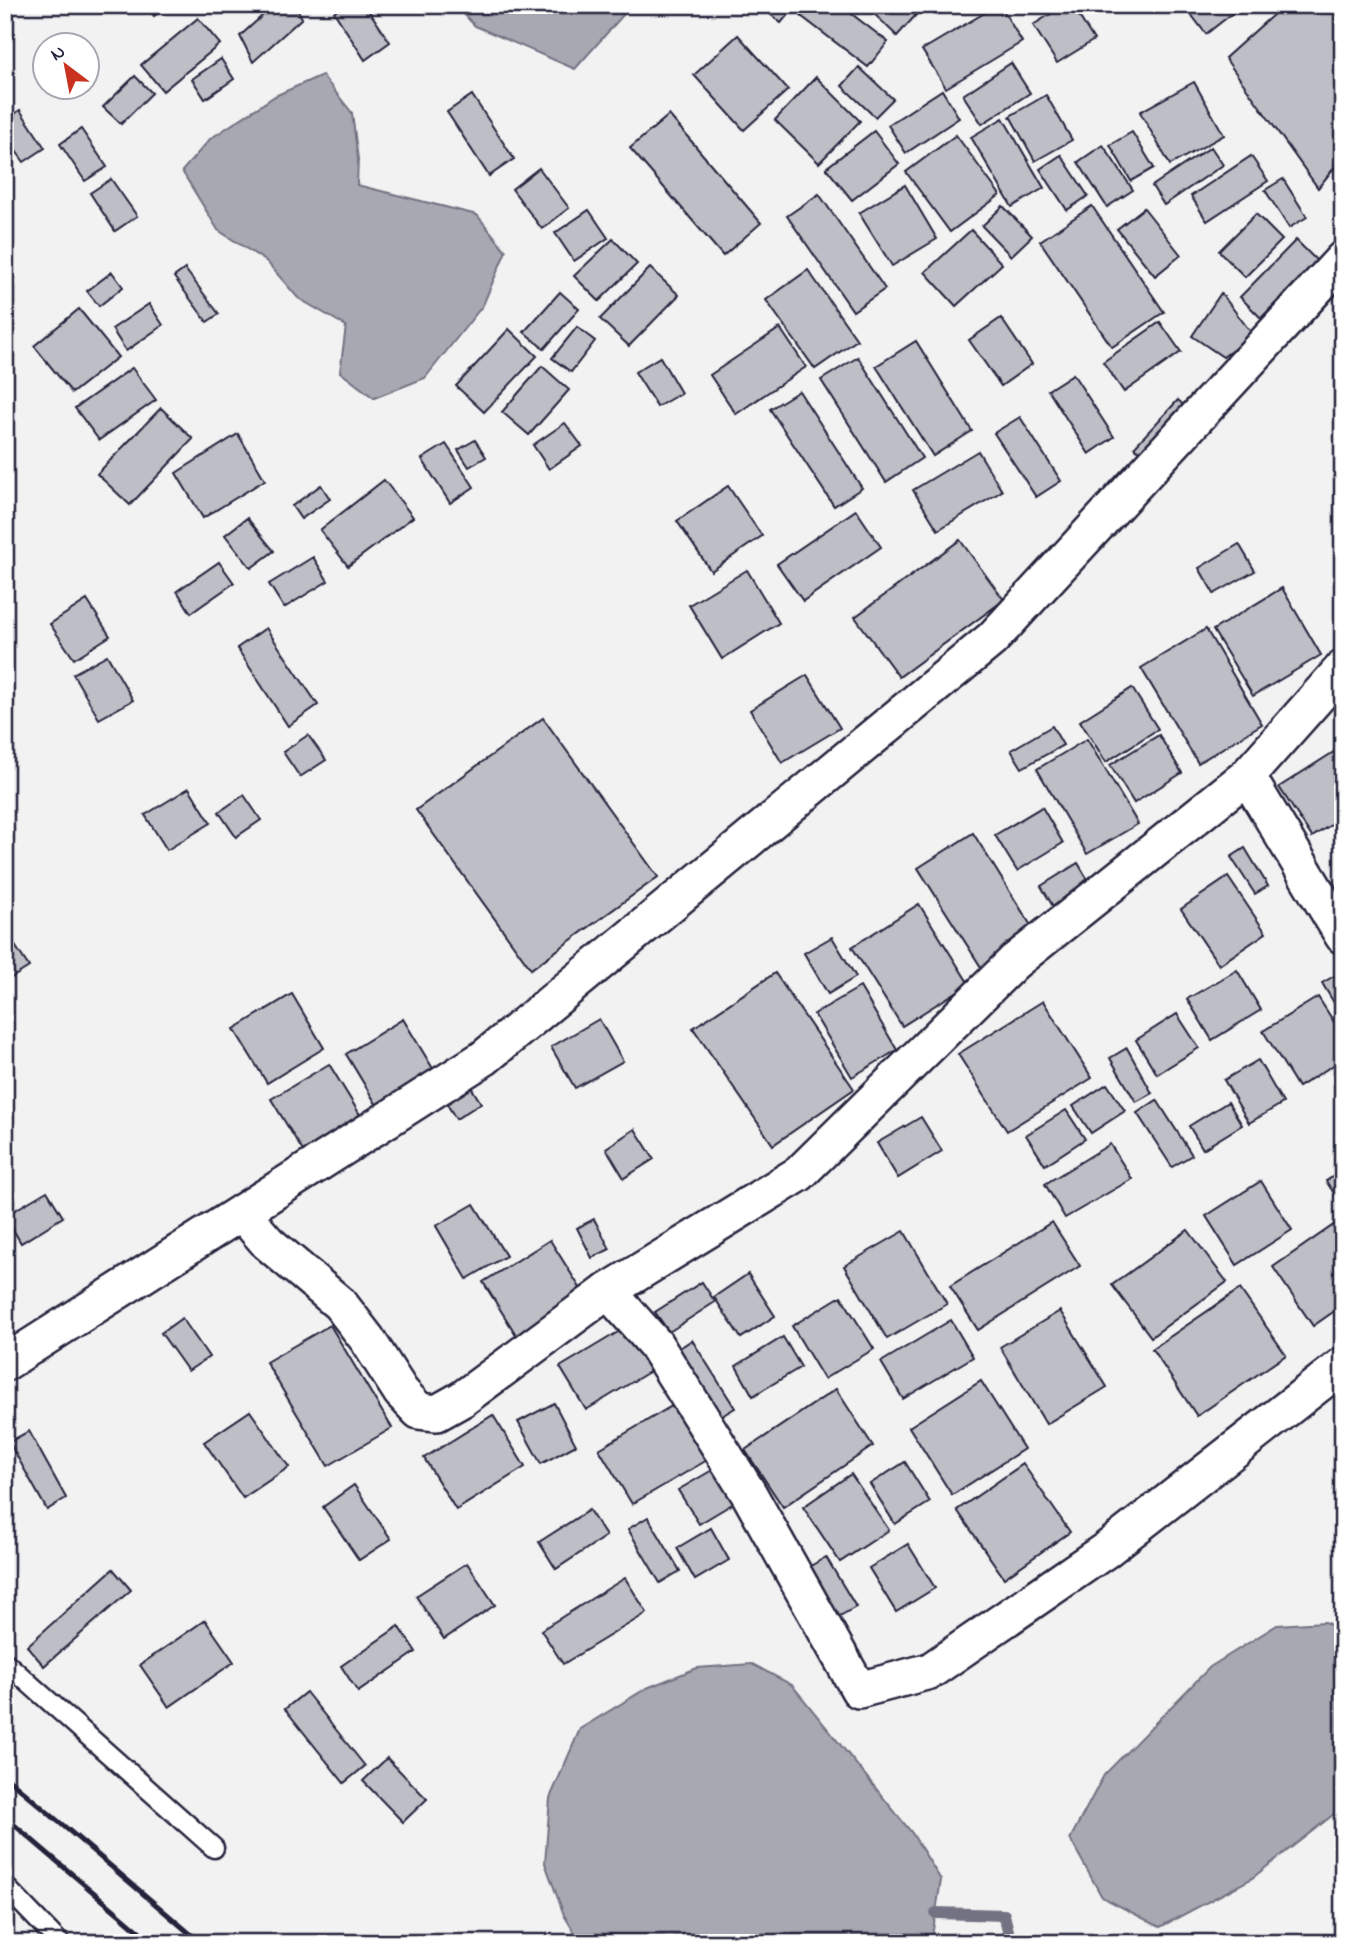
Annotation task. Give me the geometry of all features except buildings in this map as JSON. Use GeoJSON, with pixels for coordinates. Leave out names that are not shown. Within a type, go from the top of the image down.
{"type":"FeatureCollection","features":[{"type":"Feature","properties":{"kind":"street"},"geometry":{"type":"LineString","coordinates":[[5,1363],[484,1058],[992,639],[1343,259]]}},
{"type":"Feature","properties":{"kind":"street"},"geometry":{"type":"LineString","coordinates":[[242,1213],[268,1243],[340,1304],[367,1339],[401,1392],[419,1411],[437,1413],[462,1399],[607,1292],[799,1174],[1014,962],[1247,776],[1343,668]]}},
{"type":"Feature","properties":{"kind":"street"},"geometry":{"type":"LineString","coordinates":[[1247,776],[1343,936]]}},
{"type":"Feature","properties":{"kind":"street"},"geometry":{"type":"LineString","coordinates":[[607,1292],[655,1344],[750,1494],[859,1690],[930,1671],[1105,1550],[1343,1365]]}},
{"type":"Feature","properties":{"kind":"lane"},"geometry":{"type":"LineString","coordinates":[[5,1662],[214,1847]]}},
{"type":"Feature","properties":{"kind":"lane"},"geometry":{"type":"LineString","coordinates":[[5,1886],[60,1943]]}},
{"type":"Feature","properties":{"kind":"shaded area"},"geometry":{"type":"Polygon","coordinates":[[[455,5],[632,5],[575,69],[475,26],[455,5]]]}},
{"type":"Feature","properties":{"kind":"shaded area"},"geometry":{"type":"Polygon","coordinates":[[[322,75],[352,113],[358,159],[357,185],[477,215],[506,251],[483,305],[425,378],[374,398],[340,372],[346,326],[298,298],[267,262],[218,230],[182,171],[210,139],[275,96],[322,75]]]}},
{"type":"Feature","properties":{"kind":"shaded area"},"geometry":{"type":"Polygon","coordinates":[[[1325,1622],[1343,1631],[1343,1807],[1251,1879],[1160,1927],[1102,1897],[1070,1839],[1104,1775],[1210,1667],[1277,1625],[1325,1622]]]}},
{"type":"Feature","properties":{"kind":"shaded area"},"geometry":{"type":"Polygon","coordinates":[[[752,1664],[792,1685],[912,1833],[941,1880],[931,1943],[581,1943],[564,1915],[545,1863],[550,1798],[580,1729],[647,1688],[697,1668],[752,1664]]]}},
{"type":"Feature","properties":{"kind":"waterway"},"geometry":{"type":"LineString","coordinates":[[936,1913],[1004,1915],[1011,1943]]}},
{"type":"Feature","properties":{"kind":"railway"},"geometry":{"type":"LineString","coordinates":[[5,1776],[201,1943]]}},
{"type":"Feature","properties":{"kind":"railway"},"geometry":{"type":"LineString","coordinates":[[5,1817],[153,1943]]}}]}
